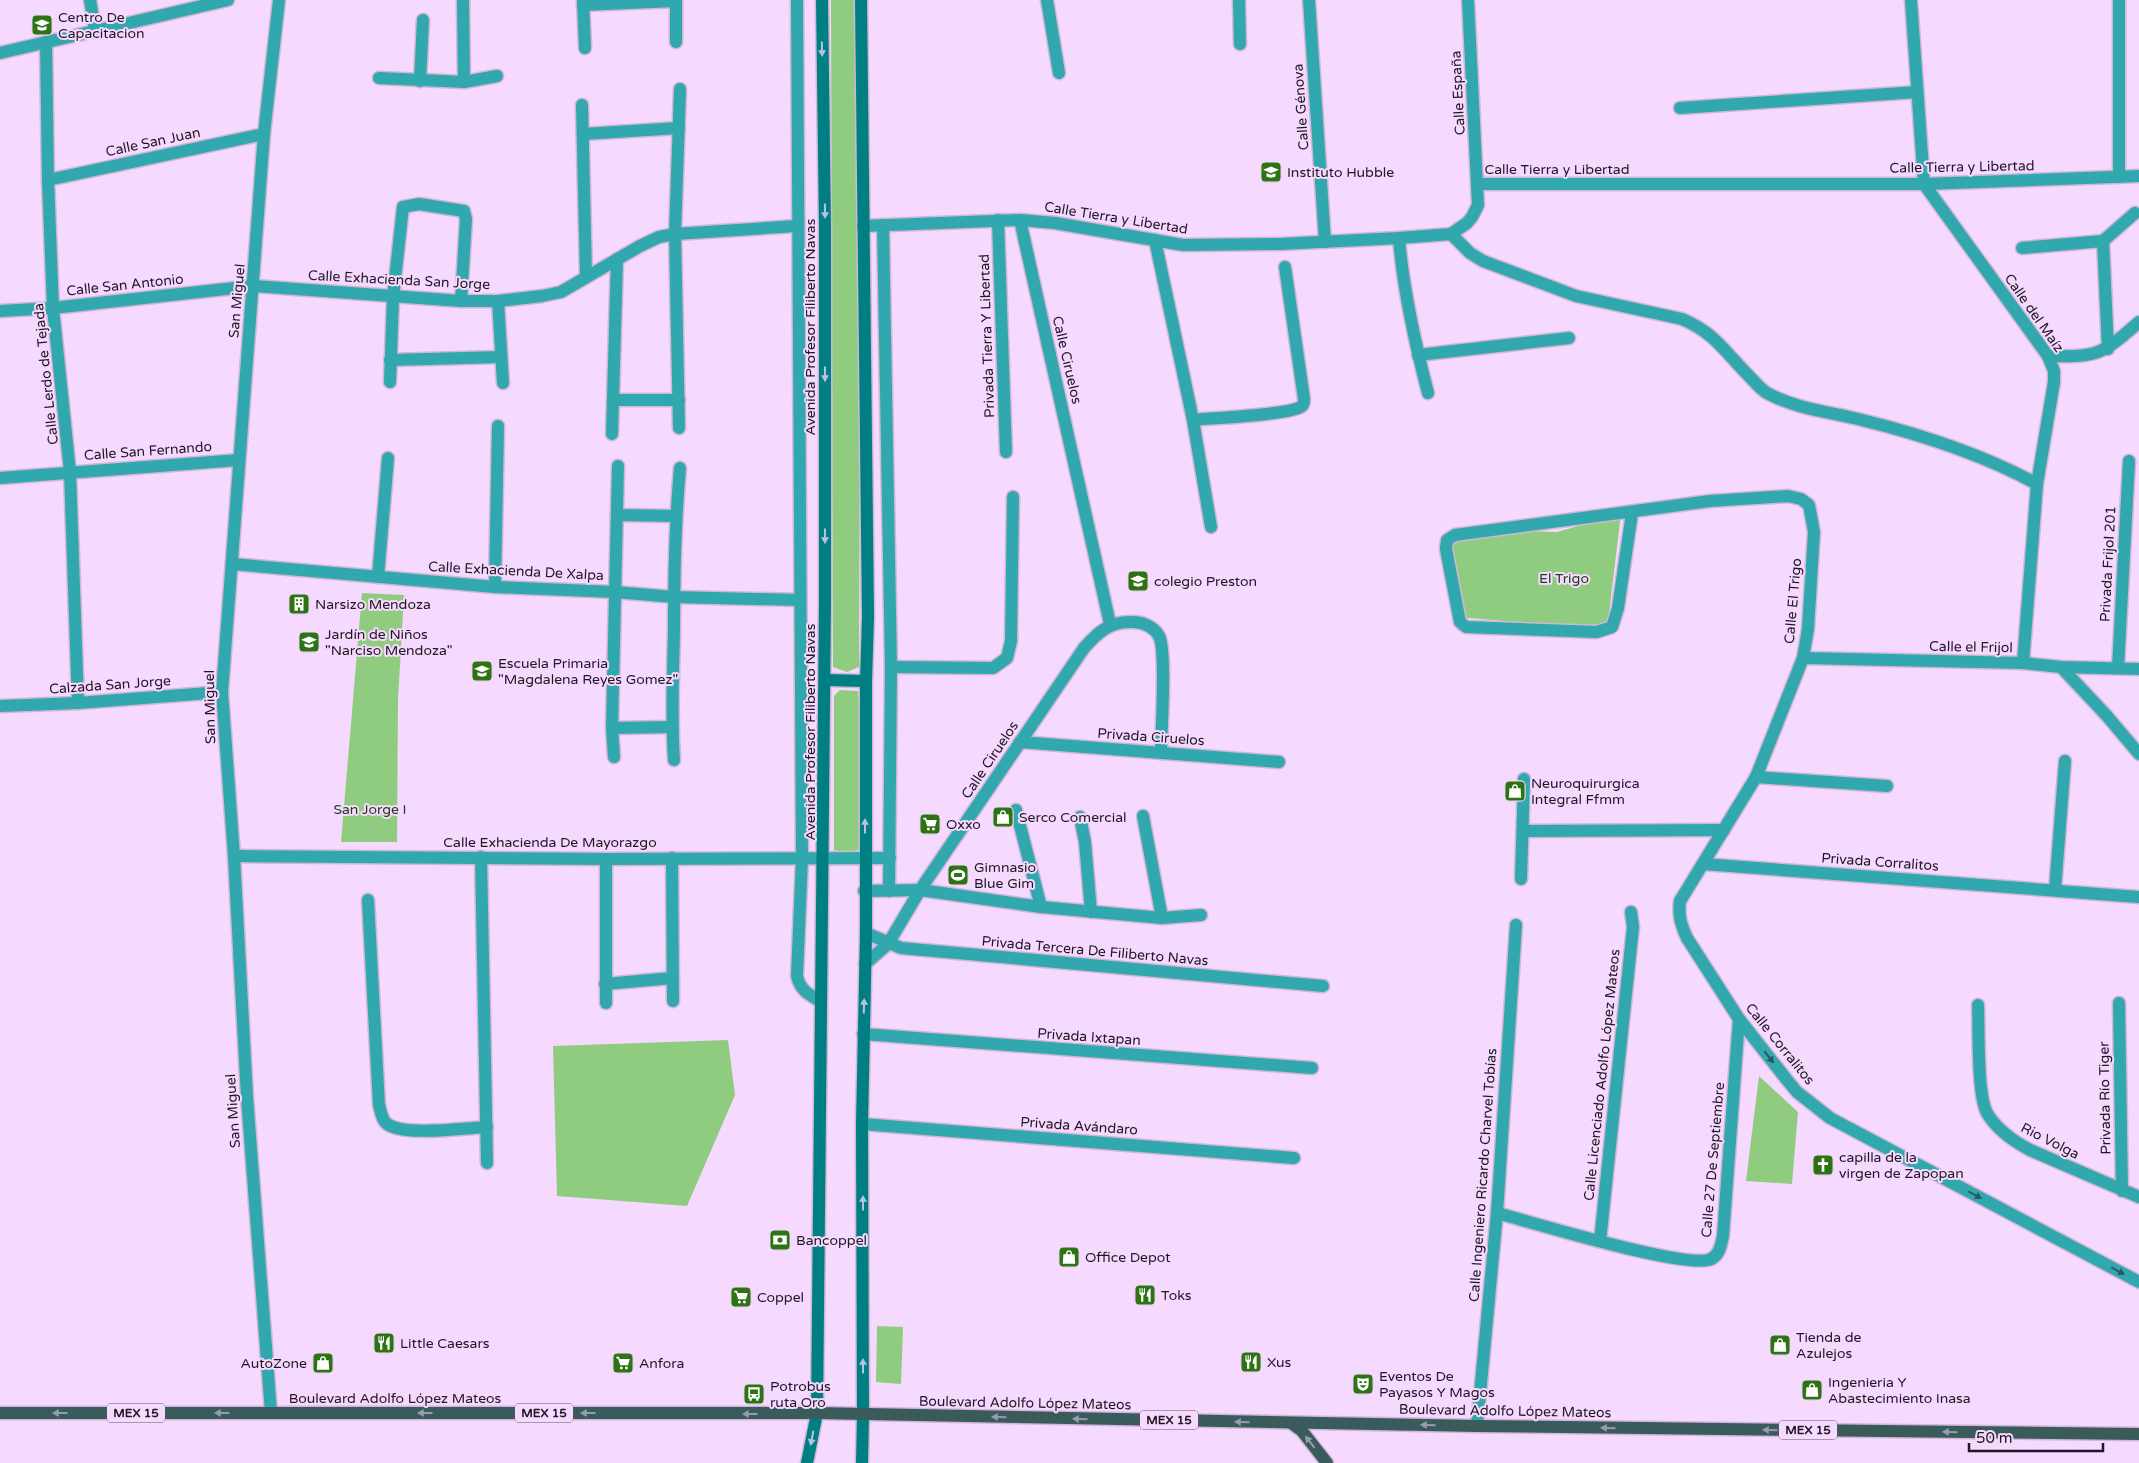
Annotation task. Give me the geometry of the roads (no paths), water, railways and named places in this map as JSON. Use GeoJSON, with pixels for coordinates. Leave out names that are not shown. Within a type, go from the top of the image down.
{"type":"FeatureCollection","features":[{"type":"Feature","properties":{"kind":"main road","name":"Avenida Profesor Filiberto Navas"},"geometry":{"type":"LineString","coordinates":[[806,1463],[817,1413],[820,1001],[824,858],[825,228],[822,0]]}},
{"type":"Feature","properties":{"kind":"main road"},"geometry":{"type":"LineString","coordinates":[[861,0],[868,617],[866,858],[864,891],[866,933],[862,1124],[862,1463]]}},
{"type":"Feature","properties":{"kind":"main road"},"geometry":{"type":"LineString","coordinates":[[825,680],[866,681]]}},
{"type":"Feature","properties":{"kind":"main road","name":"Boulevard Adolfo López Mateos"},"geometry":{"type":"LineString","coordinates":[[0,1413],[817,1413],[1477,1426],[2139,1434]]}},
{"type":"Feature","properties":{"kind":"main road"},"geometry":{"type":"LineString","coordinates":[[1291,1423],[1302,1431],[1327,1463]]}},
{"type":"Feature","properties":{"kind":"street"},"geometry":{"type":"LineString","coordinates":[[90,0],[95,30]]}},
{"type":"Feature","properties":{"kind":"street"},"geometry":{"type":"LineString","coordinates":[[0,54],[228,0]]}},
{"type":"Feature","properties":{"kind":"street","name":"San Miguel"},"geometry":{"type":"LineString","coordinates":[[271,1413],[247,1097],[234,856],[222,692],[264,134],[280,0]]}},
{"type":"Feature","properties":{"kind":"street"},"geometry":{"type":"LineString","coordinates":[[463,0],[464,82]]}},
{"type":"Feature","properties":{"kind":"street"},"geometry":{"type":"LineString","coordinates":[[585,48],[583,2],[676,0],[676,42]]}},
{"type":"Feature","properties":{"kind":"street"},"geometry":{"type":"LineString","coordinates":[[797,0],[802,858],[797,976],[799,985],[806,993],[820,1001]]}},
{"type":"Feature","properties":{"kind":"street"},"geometry":{"type":"LineString","coordinates":[[1046,0],[1059,73]]}},
{"type":"Feature","properties":{"kind":"street"},"geometry":{"type":"LineString","coordinates":[[1239,0],[1240,44]]}},
{"type":"Feature","properties":{"kind":"street","name":"Calle Génova"},"geometry":{"type":"LineString","coordinates":[[1310,0],[1325,242]]}},
{"type":"Feature","properties":{"kind":"street","name":"Calle España"},"geometry":{"type":"LineString","coordinates":[[1468,0],[1478,184]]}},
{"type":"Feature","properties":{"kind":"street"},"geometry":{"type":"LineString","coordinates":[[1911,0],[1924,184]]}},
{"type":"Feature","properties":{"kind":"street"},"geometry":{"type":"LineString","coordinates":[[2118,1],[2119,177]]}},
{"type":"Feature","properties":{"kind":"street"},"geometry":{"type":"LineString","coordinates":[[420,81],[423,20]]}},
{"type":"Feature","properties":{"kind":"street","name":"Calle Lerdo de Tejada"},"geometry":{"type":"LineString","coordinates":[[46,42],[48,180],[53,308],[70,472],[78,703]]}},
{"type":"Feature","properties":{"kind":"street"},"geometry":{"type":"LineString","coordinates":[[378,78],[464,82],[497,76]]}},
{"type":"Feature","properties":{"kind":"street"},"geometry":{"type":"LineString","coordinates":[[679,428],[675,234],[680,89]]}},
{"type":"Feature","properties":{"kind":"street"},"geometry":{"type":"LineString","coordinates":[[1680,108],[1917,92]]}},
{"type":"Feature","properties":{"kind":"street"},"geometry":{"type":"LineString","coordinates":[[582,105],[586,276]]}},
{"type":"Feature","properties":{"kind":"street"},"geometry":{"type":"LineString","coordinates":[[583,134],[679,128]]}},
{"type":"Feature","properties":{"kind":"street","name":"Calle San Juan"},"geometry":{"type":"LineString","coordinates":[[48,180],[264,134]]}},
{"type":"Feature","properties":{"kind":"street","name":"Calle Tierra y Libertad"},"geometry":{"type":"LineString","coordinates":[[863,226],[1020,220],[1055,223],[1183,245],[1280,244],[1450,234],[1462,227],[1472,217],[1478,205],[1478,184],[1924,184],[2139,176]]}},
{"type":"Feature","properties":{"kind":"street","name":"Calle del Maíz"},"geometry":{"type":"LineString","coordinates":[[1924,184],[2048,356],[2054,371],[2054,382],[2037,484],[2023,663]]}},
{"type":"Feature","properties":{"kind":"street"},"geometry":{"type":"LineString","coordinates":[[390,382],[393,297],[402,209],[408,205],[419,204],[464,211],[466,219],[461,300]]}},
{"type":"Feature","properties":{"kind":"street"},"geometry":{"type":"LineString","coordinates":[[2022,248],[2103,241],[2135,213]]}},
{"type":"Feature","properties":{"kind":"street","name":"Privada Tierra Y Libertad"},"geometry":{"type":"LineString","coordinates":[[998,220],[1006,452]]}},
{"type":"Feature","properties":{"kind":"street","name":"Calle Ciruelos"},"geometry":{"type":"LineString","coordinates":[[865,964],[888,944],[920,890],[1084,648],[1100,630],[1110,624],[1020,220]]}},
{"type":"Feature","properties":{"kind":"street"},"geometry":{"type":"LineString","coordinates":[[883,225],[891,668],[889,891]]}},
{"type":"Feature","properties":{"kind":"street","name":"Calle Exhacienda San Jorge"},"geometry":{"type":"LineString","coordinates":[[253,286],[393,297],[461,300],[498,301],[554,295],[659,237],[675,234],[797,226]]}},
{"type":"Feature","properties":{"kind":"street"},"geometry":{"type":"LineString","coordinates":[[1450,234],[1470,253],[1483,261],[1558,290],[1576,296],[1682,319],[1698,326],[1710,334],[1765,392],[1795,405],[1863,420],[1941,442],[2003,465],[2037,484]]}},
{"type":"Feature","properties":{"kind":"street"},"geometry":{"type":"LineString","coordinates":[[1399,238],[1400,257],[1418,355],[1428,394]]}},
{"type":"Feature","properties":{"kind":"street"},"geometry":{"type":"LineString","coordinates":[[1155,240],[1193,420],[1211,527]]}},
{"type":"Feature","properties":{"kind":"street"},"geometry":{"type":"LineString","coordinates":[[2103,241],[2108,349]]}},
{"type":"Feature","properties":{"kind":"street"},"geometry":{"type":"LineString","coordinates":[[612,434],[617,259]]}},
{"type":"Feature","properties":{"kind":"street"},"geometry":{"type":"LineString","coordinates":[[1193,420],[1283,412],[1302,405],[1304,399],[1285,267]]}},
{"type":"Feature","properties":{"kind":"street","name":"Calle San Antonio"},"geometry":{"type":"LineString","coordinates":[[0,311],[53,308],[253,286]]}},
{"type":"Feature","properties":{"kind":"street"},"geometry":{"type":"LineString","coordinates":[[498,301],[504,383]]}},
{"type":"Feature","properties":{"kind":"street"},"geometry":{"type":"LineString","coordinates":[[2048,356],[2082,357],[2108,349],[2139,322]]}},
{"type":"Feature","properties":{"kind":"street"},"geometry":{"type":"LineString","coordinates":[[1418,355],[1569,338]]}},
{"type":"Feature","properties":{"kind":"street"},"geometry":{"type":"LineString","coordinates":[[390,360],[501,357]]}},
{"type":"Feature","properties":{"kind":"street"},"geometry":{"type":"LineString","coordinates":[[614,400],[679,400]]}},
{"type":"Feature","properties":{"kind":"street"},"geometry":{"type":"LineString","coordinates":[[495,587],[498,426]]}},
{"type":"Feature","properties":{"kind":"street"},"geometry":{"type":"LineString","coordinates":[[378,577],[388,458]]}},
{"type":"Feature","properties":{"kind":"street","name":"Calle San Fernando"},"geometry":{"type":"LineString","coordinates":[[0,478],[239,460]]}},
{"type":"Feature","properties":{"kind":"street","name":"Privada Frijol 201"},"geometry":{"type":"LineString","coordinates":[[2118,668],[2129,461]]}},
{"type":"Feature","properties":{"kind":"street"},"geometry":{"type":"LineString","coordinates":[[614,757],[612,728],[618,466]]}},
{"type":"Feature","properties":{"kind":"street"},"geometry":{"type":"LineString","coordinates":[[674,760],[672,727],[674,597],[676,516],[680,468]]}},
{"type":"Feature","properties":{"kind":"street"},"geometry":{"type":"LineString","coordinates":[[891,668],[993,668],[1007,658],[1011,642],[1013,496]]}},
{"type":"Feature","properties":{"kind":"street","name":"Calle El Trigo"},"geometry":{"type":"LineString","coordinates":[[1632,512],[1618,608],[1612,627],[1597,632],[1466,627],[1460,622],[1446,549],[1447,540],[1463,533],[1710,501],[1788,496],[1801,499],[1809,505],[1814,532],[1808,629],[1803,658],[1756,777],[1684,893],[1678,911]]}},
{"type":"Feature","properties":{"kind":"street"},"geometry":{"type":"LineString","coordinates":[[617,516],[676,516]]}},
{"type":"Feature","properties":{"kind":"street","name":"Calle Exhacienda De Xalpa"},"geometry":{"type":"LineString","coordinates":[[232,564],[495,587],[615,592],[674,597],[800,600]]}},
{"type":"Feature","properties":{"kind":"street"},"geometry":{"type":"LineString","coordinates":[[1110,624],[1123,621],[1137,622],[1149,626],[1159,636],[1162,655],[1160,753]]}},
{"type":"Feature","properties":{"kind":"street","name":"Calle el Frijol"},"geometry":{"type":"LineString","coordinates":[[1803,658],[2023,663],[2061,668],[2139,669]]}},
{"type":"Feature","properties":{"kind":"street"},"geometry":{"type":"LineString","coordinates":[[2061,668],[2108,716],[2139,754]]}},
{"type":"Feature","properties":{"kind":"street","name":"Calzada San Jorge"},"geometry":{"type":"LineString","coordinates":[[0,706],[78,703],[222,692]]}},
{"type":"Feature","properties":{"kind":"street"},"geometry":{"type":"LineString","coordinates":[[612,728],[672,727]]}},
{"type":"Feature","properties":{"kind":"street","name":"Privada Ciruelos"},"geometry":{"type":"LineString","coordinates":[[1020,742],[1279,762]]}},
{"type":"Feature","properties":{"kind":"street"},"geometry":{"type":"LineString","coordinates":[[2055,890],[2065,760]]}},
{"type":"Feature","properties":{"kind":"street"},"geometry":{"type":"LineString","coordinates":[[1756,777],[1887,786]]}},
{"type":"Feature","properties":{"kind":"street"},"geometry":{"type":"LineString","coordinates":[[1521,879],[1524,779]]}},
{"type":"Feature","properties":{"kind":"street"},"geometry":{"type":"LineString","coordinates":[[1016,810],[1040,907]]}},
{"type":"Feature","properties":{"kind":"street"},"geometry":{"type":"LineString","coordinates":[[1142,816],[1162,918]]}},
{"type":"Feature","properties":{"kind":"street"},"geometry":{"type":"LineString","coordinates":[[1080,817],[1085,842],[1091,912]]}},
{"type":"Feature","properties":{"kind":"street"},"geometry":{"type":"LineString","coordinates":[[1523,831],[1724,830]]}},
{"type":"Feature","properties":{"kind":"street","name":"Calle Exhacienda De Mayorazgo"},"geometry":{"type":"LineString","coordinates":[[234,856],[606,859],[890,858]]}},
{"type":"Feature","properties":{"kind":"street"},"geometry":{"type":"LineString","coordinates":[[481,857],[487,1163]]}},
{"type":"Feature","properties":{"kind":"street"},"geometry":{"type":"LineString","coordinates":[[672,858],[673,1001]]}},
{"type":"Feature","properties":{"kind":"street"},"geometry":{"type":"LineString","coordinates":[[606,859],[606,1003]]}},
{"type":"Feature","properties":{"kind":"street","name":"Privada Corralitos"},"geometry":{"type":"LineString","coordinates":[[1703,864],[2139,897]]}},
{"type":"Feature","properties":{"kind":"street"},"geometry":{"type":"LineString","coordinates":[[864,891],[920,890],[1040,907],[1162,918],[1201,915]]}},
{"type":"Feature","properties":{"kind":"street"},"geometry":{"type":"LineString","coordinates":[[368,900],[379,1105],[382,1118],[394,1128],[407,1131],[487,1127]]}},
{"type":"Feature","properties":{"kind":"street","name":"Calle Corralitos"},"geometry":{"type":"LineString","coordinates":[[1678,911],[1687,938],[1739,1019],[1797,1092],[1830,1118],[2139,1282]]}},
{"type":"Feature","properties":{"kind":"street","name":"Calle Licenciado Adolfo López Mateos"},"geometry":{"type":"LineString","coordinates":[[1600,1241],[1633,927],[1630,912]]}},
{"type":"Feature","properties":{"kind":"street","name":"Calle Ingeniero Ricardo Charvel Tobías"},"geometry":{"type":"LineString","coordinates":[[1477,1426],[1497,1213],[1516,926]]}},
{"type":"Feature","properties":{"kind":"street","name":"Privada Tercera De Filiberto Navas"},"geometry":{"type":"LineString","coordinates":[[866,933],[901,948],[1324,986]]}},
{"type":"Feature","properties":{"kind":"street"},"geometry":{"type":"LineString","coordinates":[[605,984],[672,978]]}},
{"type":"Feature","properties":{"kind":"street","name":"Privada Río Tiger"},"geometry":{"type":"LineString","coordinates":[[2119,1003],[2122,1191]]}},
{"type":"Feature","properties":{"kind":"street","name":"Rio Volga"},"geometry":{"type":"LineString","coordinates":[[1978,1005],[1983,1103],[1986,1112],[1996,1126],[2016,1142],[2139,1197]]}},
{"type":"Feature","properties":{"kind":"street","name":"Calle 27 De Septiembre"},"geometry":{"type":"LineString","coordinates":[[1497,1213],[1679,1260],[1711,1259],[1719,1252],[1723,1236],[1739,1019]]}},
{"type":"Feature","properties":{"kind":"street","name":"Privada Ixtapan"},"geometry":{"type":"LineString","coordinates":[[863,1034],[1312,1068]]}},
{"type":"Feature","properties":{"kind":"street","name":"Privada Avándaro"},"geometry":{"type":"LineString","coordinates":[[862,1124],[1294,1158]]}},
{"type":"Feature","properties":{"kind":"place","name":"Centro De Capacitacion"},"geometry":{"type":"Point","coordinates":[42,25]}},
{"type":"Feature","properties":{"kind":"place","name":"Instituto Hubble"},"geometry":{"type":"Point","coordinates":[1271,172]}},
{"type":"Feature","properties":{"kind":"place","name":"colegio Preston"},"geometry":{"type":"Point","coordinates":[1138,581]}},
{"type":"Feature","properties":{"kind":"place","name":"Narsizo Mendoza"},"geometry":{"type":"Point","coordinates":[299,604]}},
{"type":"Feature","properties":{"kind":"place","name":"Jardín de Niños \"Narciso Mendoza\""},"geometry":{"type":"Point","coordinates":[309,642]}},
{"type":"Feature","properties":{"kind":"place","name":"Escuela Primaria \"Magdalena Reyes Gomez\""},"geometry":{"type":"Point","coordinates":[482,671]}},
{"type":"Feature","properties":{"kind":"place","name":"Neuroquirurgica Integral Ffmm"},"geometry":{"type":"Point","coordinates":[1515,791]}},
{"type":"Feature","properties":{"kind":"place","name":"Serco Comercial"},"geometry":{"type":"Point","coordinates":[1003,817]}},
{"type":"Feature","properties":{"kind":"place","name":"Oxxo"},"geometry":{"type":"Point","coordinates":[930,824]}},
{"type":"Feature","properties":{"kind":"place","name":"Gimnasio Blue Gim"},"geometry":{"type":"Point","coordinates":[958,875]}},
{"type":"Feature","properties":{"kind":"place","name":"capilla de la virgen de Zapopan"},"geometry":{"type":"Point","coordinates":[1823,1165]}},
{"type":"Feature","properties":{"kind":"place","name":"Bancoppel"},"geometry":{"type":"Point","coordinates":[780,1240]}},
{"type":"Feature","properties":{"kind":"place","name":"Office Depot"},"geometry":{"type":"Point","coordinates":[1069,1257]}},
{"type":"Feature","properties":{"kind":"place","name":"Toks"},"geometry":{"type":"Point","coordinates":[1145,1295]}},
{"type":"Feature","properties":{"kind":"place","name":"Coppel"},"geometry":{"type":"Point","coordinates":[741,1297]}},
{"type":"Feature","properties":{"kind":"place","name":"Little Caesars"},"geometry":{"type":"Point","coordinates":[384,1343]}},
{"type":"Feature","properties":{"kind":"place","name":"Tienda de Azulejos"},"geometry":{"type":"Point","coordinates":[1780,1345]}},
{"type":"Feature","properties":{"kind":"place","name":"Xus"},"geometry":{"type":"Point","coordinates":[1251,1362]}},
{"type":"Feature","properties":{"kind":"place","name":"AutoZone"},"geometry":{"type":"Point","coordinates":[323,1363]}},
{"type":"Feature","properties":{"kind":"place","name":"Anfora"},"geometry":{"type":"Point","coordinates":[623,1363]}},
{"type":"Feature","properties":{"kind":"place","name":"Eventos De Payasos Y Magos"},"geometry":{"type":"Point","coordinates":[1363,1384]}},
{"type":"Feature","properties":{"kind":"place","name":"Ingenieria Y Abastecimiento Inasa"},"geometry":{"type":"Point","coordinates":[1812,1390]}},
{"type":"Feature","properties":{"kind":"place","name":"Potrobus ruta Oro"},"geometry":{"type":"Point","coordinates":[754,1394]}},
{"type":"Feature","properties":{"kind":"park label","name":"El Trigo"},"geometry":{"type":"Point","coordinates":[1564,578]}},
{"type":"Feature","properties":{"kind":"park label","name":"San Jorge I"},"geometry":{"type":"Point","coordinates":[370,809]}}]}
